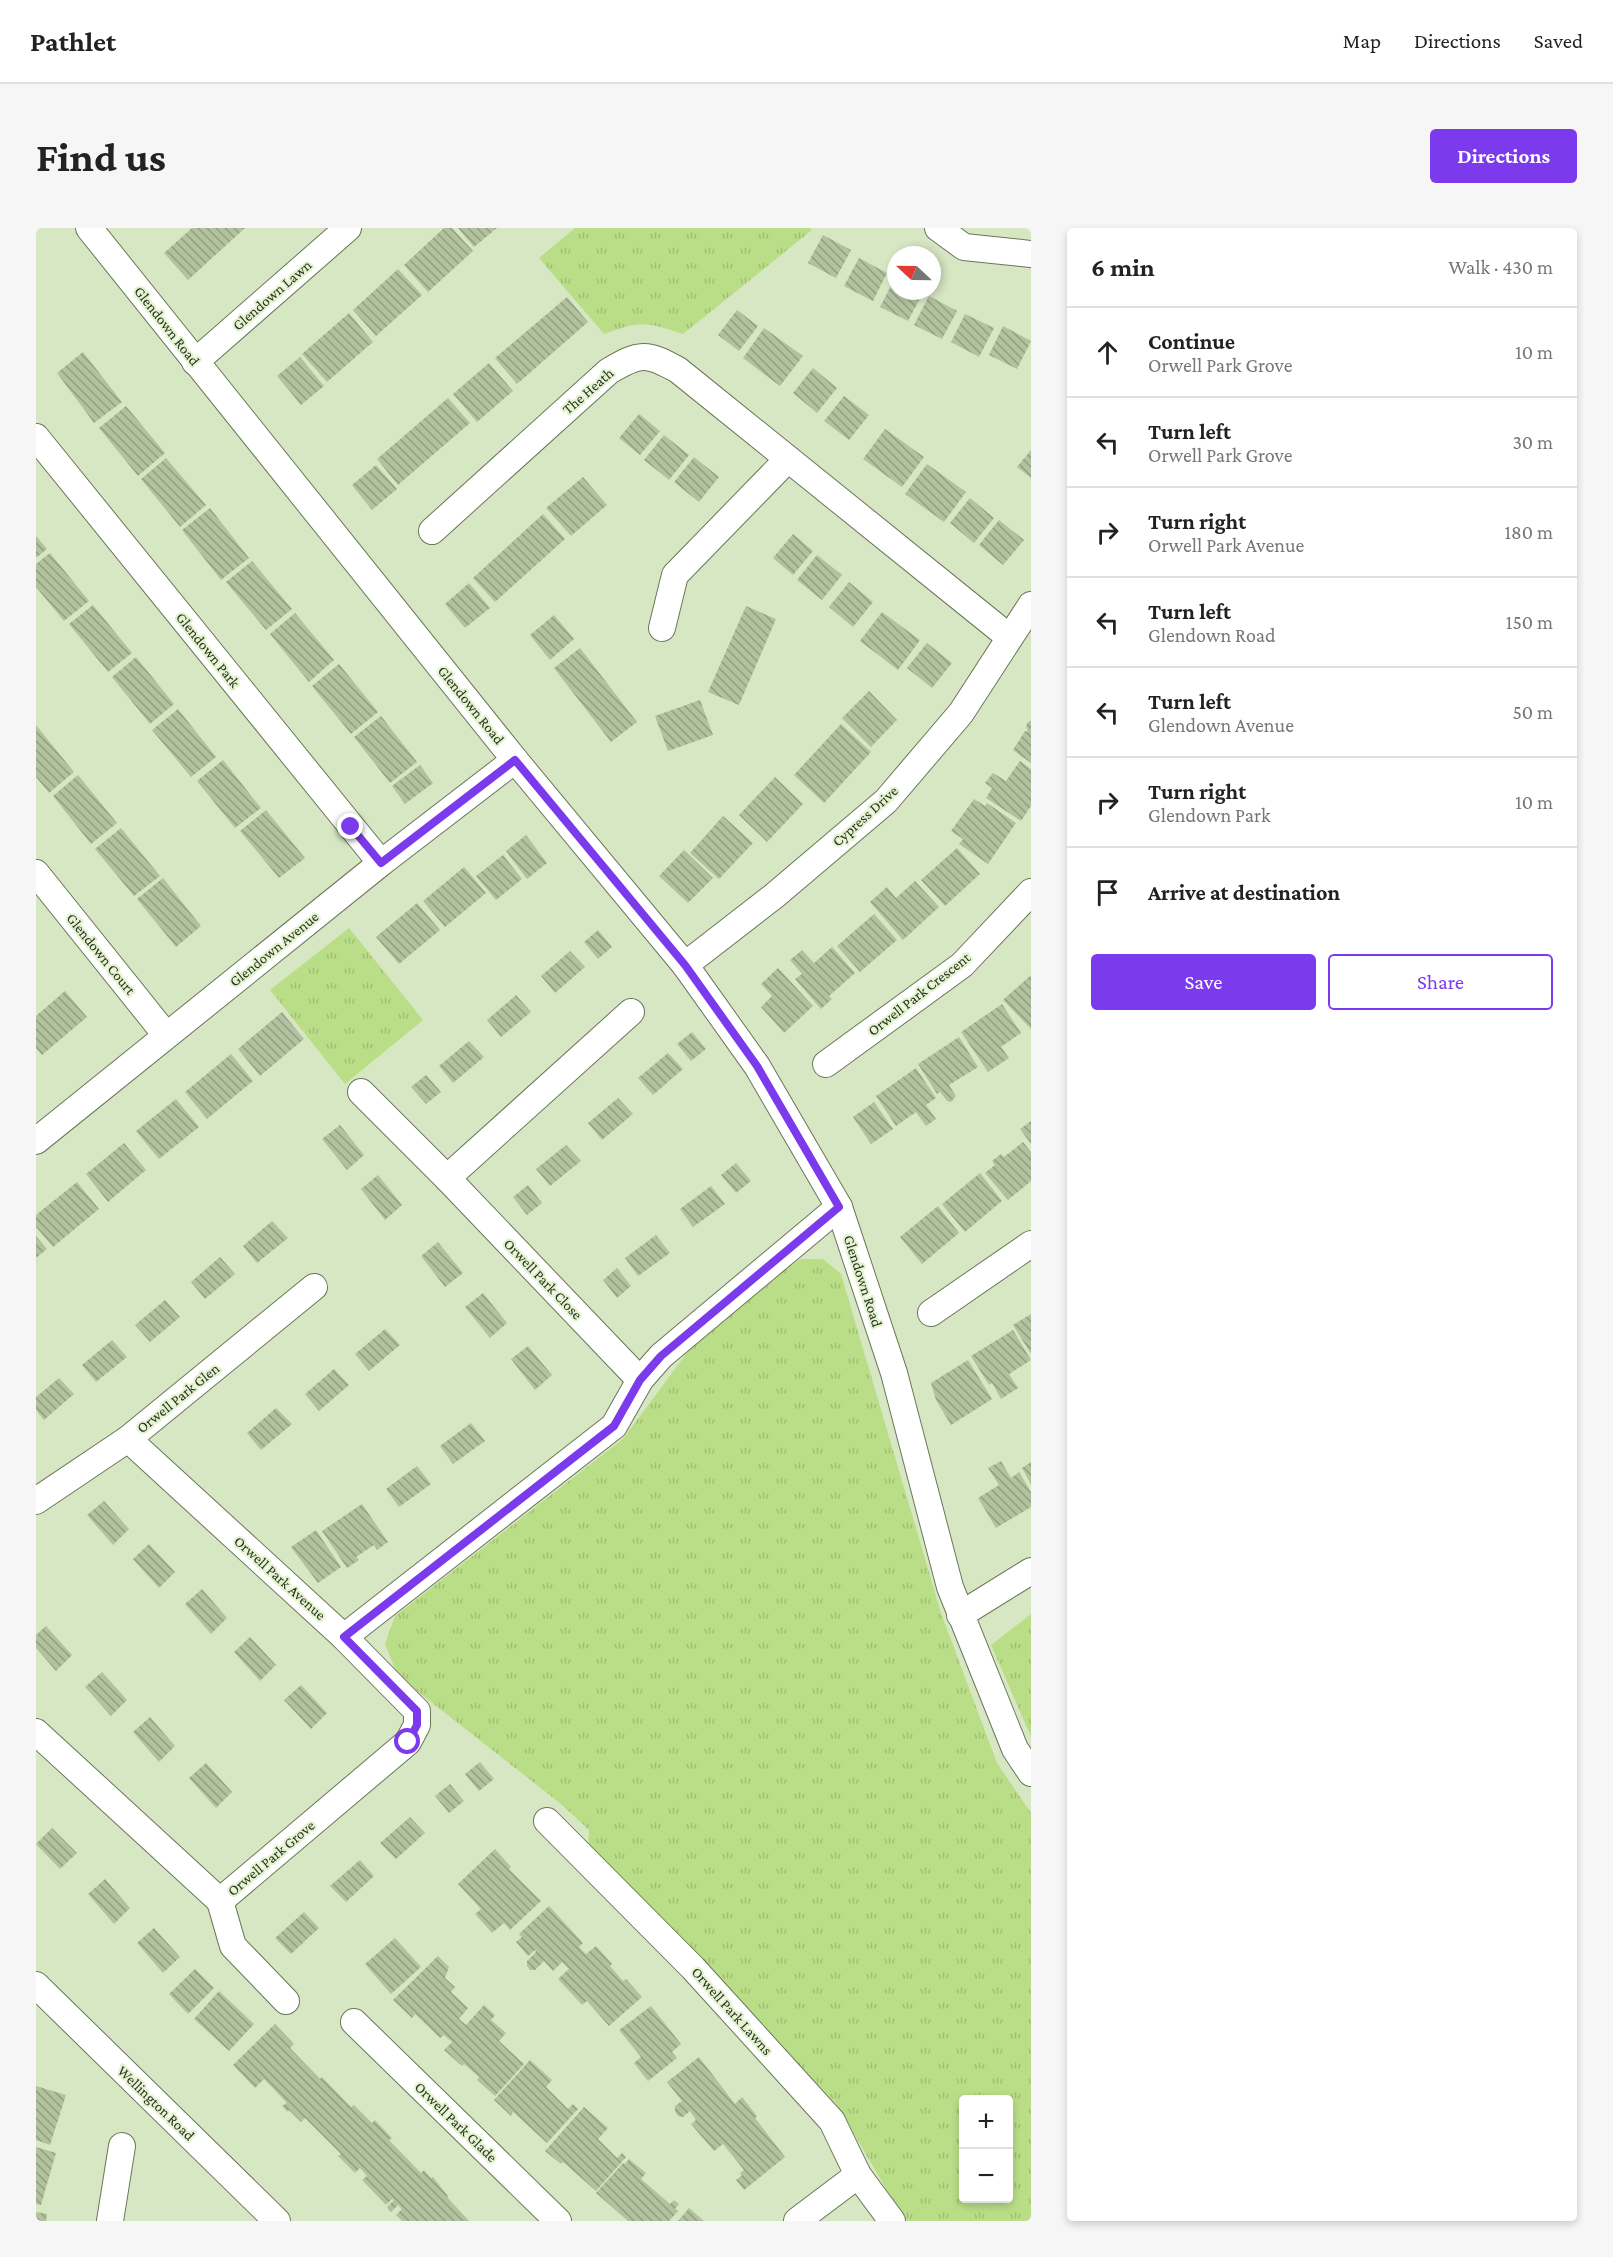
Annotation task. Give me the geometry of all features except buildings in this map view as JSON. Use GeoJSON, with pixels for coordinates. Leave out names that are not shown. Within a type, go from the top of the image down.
{"type":"FeatureCollection","features":[{"type":"Feature","properties":{"kind":"street","name":"Glendown Road"},"geometry":{"type":"LineString","coordinates":[[89,228],[515,760],[685,965],[757,1066],[839,1207],[894,1373],[950,1587],[1015,1749],[1031,1773]]}},
{"type":"Feature","properties":{"kind":"street","name":"Glendown Lawn"},"geometry":{"type":"LineString","coordinates":[[195,362],[348,228]]}},
{"type":"Feature","properties":{"kind":"street"},"geometry":{"type":"LineString","coordinates":[[938,228],[964,247],[1031,254]]}},
{"type":"Feature","properties":{"kind":"street","name":"The Heath"},"geometry":{"type":"LineString","coordinates":[[432,531],[609,371],[634,357],[656,358],[678,370],[1009,637]]}},
{"type":"Feature","properties":{"kind":"street","name":"Glendown Park"},"geometry":{"type":"LineString","coordinates":[[36,437],[381,863]]}},
{"type":"Feature","properties":{"kind":"street"},"geometry":{"type":"LineString","coordinates":[[662,628],[675,575],[788,459]]}},
{"type":"Feature","properties":{"kind":"street","name":"Cypress Drive"},"geometry":{"type":"LineString","coordinates":[[685,965],[774,896],[886,801],[961,713],[1031,605]]}},
{"type":"Feature","properties":{"kind":"street","name":"Glendown Avenue"},"geometry":{"type":"LineString","coordinates":[[36,1141],[381,863],[515,760]]}},
{"type":"Feature","properties":{"kind":"street","name":"Glendown Court"},"geometry":{"type":"LineString","coordinates":[[36,873],[166,1035]]}},
{"type":"Feature","properties":{"kind":"street","name":"Orwell Park Crescent"},"geometry":{"type":"LineString","coordinates":[[826,1064],[962,965],[1031,892]]}},
{"type":"Feature","properties":{"kind":"street"},"geometry":{"type":"LineString","coordinates":[[447,1178],[631,1012]]}},
{"type":"Feature","properties":{"kind":"street","name":"Orwell Park Close"},"geometry":{"type":"LineString","coordinates":[[361,1092],[447,1178],[640,1380]]}},
{"type":"Feature","properties":{"kind":"street"},"geometry":{"type":"LineString","coordinates":[[344,1637],[614,1426],[640,1380],[661,1356],[839,1207]]}},
{"type":"Feature","properties":{"kind":"street"},"geometry":{"type":"LineString","coordinates":[[931,1312],[1031,1244]]}},
{"type":"Feature","properties":{"kind":"street","name":"Orwell Park Glen"},"geometry":{"type":"LineString","coordinates":[[36,1501],[128,1439],[314,1287]]}},
{"type":"Feature","properties":{"kind":"street","name":"Orwell Park Avenue"},"geometry":{"type":"LineString","coordinates":[[128,1439],[344,1637]]}},
{"type":"Feature","properties":{"kind":"street"},"geometry":{"type":"LineString","coordinates":[[960,1615],[1031,1571]]}},
{"type":"Feature","properties":{"kind":"street","name":"Orwell Park Grove"},"geometry":{"type":"LineString","coordinates":[[36,1732],[220,1901],[408,1742],[417,1725],[417,1711],[344,1637]]}},
{"type":"Feature","properties":{"kind":"street","name":"Orwell Park Lawns"},"geometry":{"type":"LineString","coordinates":[[547,1821],[693,1968],[832,2121],[858,2175],[892,2221]]}},
{"type":"Feature","properties":{"kind":"street"},"geometry":{"type":"LineString","coordinates":[[220,1901],[233,1946],[286,2001]]}},
{"type":"Feature","properties":{"kind":"street","name":"Wellington Road"},"geometry":{"type":"LineString","coordinates":[[36,1985],[277,2221]]}},
{"type":"Feature","properties":{"kind":"street","name":"Orwell Park Glade"},"geometry":{"type":"LineString","coordinates":[[354,2022],[558,2221]]}},
{"type":"Feature","properties":{"kind":"street"},"geometry":{"type":"LineString","coordinates":[[110,2221],[122,2146]]}},
{"type":"Feature","properties":{"kind":"street"},"geometry":{"type":"LineString","coordinates":[[797,2221],[858,2175]]}},
{"type":"Feature","properties":{"kind":"green space"},"geometry":{"type":"Polygon","coordinates":[[[575,228],[810,228],[812,230],[683,334],[644,324],[627,326],[604,334],[539,258],[575,228]]]}},
{"type":"Feature","properties":{"kind":"green space"},"geometry":{"type":"Polygon","coordinates":[[[349,928],[423,1020],[345,1084],[270,990],[349,928]]]}},
{"type":"Feature","properties":{"kind":"green space"},"geometry":{"type":"Polygon","coordinates":[[[801,1259],[823,1259],[841,1274],[941,1613],[997,1763],[1031,1813],[1031,2221],[907,2221],[836,2103],[588,1847],[589,1830],[561,1804],[398,1676],[385,1644],[395,1616],[623,1439],[689,1350],[757,1288],[801,1259]]]}},
{"type":"Feature","properties":{"kind":"green space"},"geometry":{"type":"Polygon","coordinates":[[[1031,1614],[1031,1737],[991,1645],[1031,1614]]]}},
{"type":"Feature","properties":{"kind":"route"},"geometry":{"type":"LineString","coordinates":[[351,827],[381,863],[515,760],[685,965],[757,1066],[839,1207],[661,1356],[640,1380],[614,1426],[344,1637],[417,1711],[417,1725],[408,1742]]}}]}
